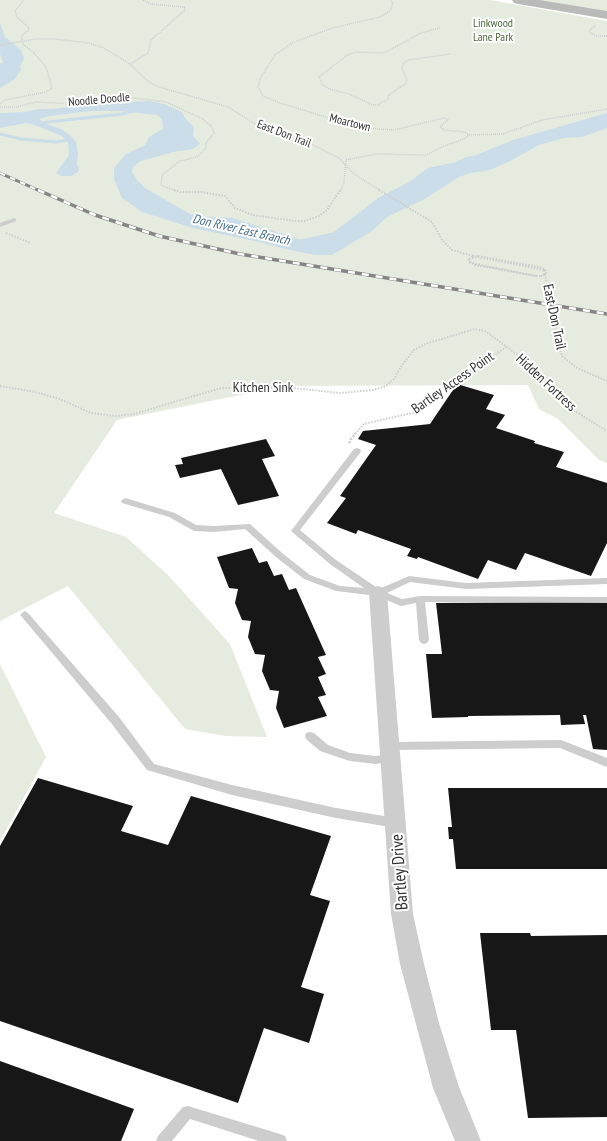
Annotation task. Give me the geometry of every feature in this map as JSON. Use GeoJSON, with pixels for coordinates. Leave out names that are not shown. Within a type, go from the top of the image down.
{"type":"FeatureCollection","features":[{"type":"Feature","properties":{"kind":"street"},"geometry":{"type":"LineString","coordinates":[[518,0],[607,15]]}},
{"type":"Feature","properties":{"kind":"street","name":"Bartley Drive"},"geometry":{"type":"LineString","coordinates":[[378,593],[402,914],[412,964],[427,1023],[446,1088],[468,1141]]}},
{"type":"Feature","properties":{"kind":"lane"},"geometry":{"type":"LineString","coordinates":[[0,225],[14,220]]}},
{"type":"Feature","properties":{"kind":"lane"},"geometry":{"type":"LineString","coordinates":[[357,451],[295,531],[333,562],[378,593],[401,603],[420,599],[607,600]]}},
{"type":"Feature","properties":{"kind":"lane"},"geometry":{"type":"LineString","coordinates":[[125,501],[172,515],[194,528],[214,529],[248,526],[279,555],[307,577],[339,589],[378,593],[409,578],[466,586],[607,581]]}},
{"type":"Feature","properties":{"kind":"lane"},"geometry":{"type":"LineString","coordinates":[[420,599],[424,640]]}},
{"type":"Feature","properties":{"kind":"lane"},"geometry":{"type":"LineString","coordinates":[[25,615],[115,720],[151,767],[247,793],[336,813],[396,824]]}},
{"type":"Feature","properties":{"kind":"lane"},"geometry":{"type":"LineString","coordinates":[[310,736],[324,748],[346,756],[375,760],[391,752],[561,744],[607,763]]}},
{"type":"Feature","properties":{"kind":"lane"},"geometry":{"type":"LineString","coordinates":[[163,1141],[188,1112],[280,1141]]}},
{"type":"Feature","properties":{"kind":"path","name":"Noodle Doodle"},"geometry":{"type":"LineString","coordinates":[[22,0],[23,1],[15,11],[17,17],[29,28],[28,31],[22,35],[22,41],[24,45],[33,52],[46,67],[52,88],[46,92],[5,100],[0,105],[6,108],[35,102],[76,104],[125,97],[166,102],[203,119],[212,127],[214,133],[206,144],[206,148],[196,157],[180,161],[166,171],[162,175],[160,182],[161,185],[180,192],[200,192],[225,196],[235,208],[253,214],[295,221],[314,219],[327,210],[340,192],[344,183],[345,165]]}},
{"type":"Feature","properties":{"kind":"path"},"geometry":{"type":"LineString","coordinates":[[130,64],[148,53],[150,40],[185,10],[184,7],[151,4],[143,0]]}},
{"type":"Feature","properties":{"kind":"path","name":"Moartown"},"geometry":{"type":"LineString","coordinates":[[345,165],[346,160],[364,155],[389,153],[426,155],[444,146],[464,139],[469,134],[465,132],[444,130],[440,127],[448,120],[444,118],[394,130],[362,128],[280,103],[263,96],[258,87],[261,77],[275,55],[292,43],[332,28],[369,21],[380,17],[390,11],[393,3],[390,0]]}},
{"type":"Feature","properties":{"kind":"path"},"geometry":{"type":"LineString","coordinates":[[599,25],[591,29],[590,32],[597,36],[607,36]]}},
{"type":"Feature","properties":{"kind":"path"},"geometry":{"type":"LineString","coordinates":[[440,28],[421,33],[384,53],[355,52],[346,56],[319,76],[322,84],[329,89],[349,94],[373,105],[378,105],[384,103],[388,99],[389,95],[405,84],[407,80],[402,69],[403,64],[415,58],[451,54]]}},
{"type":"Feature","properties":{"kind":"path","name":"East Don Trail"},"geometry":{"type":"LineString","coordinates":[[0,45],[45,38],[89,43],[111,52],[130,64],[149,82],[159,87],[228,107],[255,124],[323,149],[339,158],[354,174],[432,222],[447,246],[461,254],[479,256],[545,269],[546,273],[542,276],[536,276],[476,264],[470,262],[469,258],[472,256],[478,256],[539,268],[544,270],[546,274],[541,276],[535,276],[475,265],[469,262],[468,259],[472,258],[474,257],[478,257],[544,270],[545,276],[547,281],[557,342],[562,356],[568,362],[589,375],[607,381]]}},
{"type":"Feature","properties":{"kind":"path"},"geometry":{"type":"LineString","coordinates":[[469,134],[503,134],[542,120],[607,108]]}},
{"type":"Feature","properties":{"kind":"path"},"geometry":{"type":"LineString","coordinates":[[4,232],[31,243]]}},
{"type":"Feature","properties":{"kind":"path","name":"Kitchen Sink"},"geometry":{"type":"LineString","coordinates":[[0,386],[35,392],[60,399],[91,413],[115,416],[134,414],[221,388],[293,388],[340,393],[373,390],[386,386],[394,379],[402,365],[414,350],[425,344],[476,329],[485,331],[506,347]]}},
{"type":"Feature","properties":{"kind":"path","name":"Hidden Fortress"},"geometry":{"type":"LineString","coordinates":[[506,347],[544,377],[564,402],[607,432]]}},
{"type":"Feature","properties":{"kind":"path","name":"Bartley Access Point"},"geometry":{"type":"LineString","coordinates":[[357,451],[349,441],[364,424],[416,412],[439,393],[506,347]]}},
{"type":"Feature","properties":{"kind":"green space","name":"Linkwood Lane Park"},"geometry":{"type":"Polygon","coordinates":[[[0,0],[490,0],[607,21],[607,463],[599,460],[558,419],[539,409],[528,385],[285,386],[117,420],[54,513],[126,537],[169,576],[230,644],[267,737],[225,736],[185,729],[68,586],[0,621],[0,0]]]}},
{"type":"Feature","properties":{"kind":"green space"},"geometry":{"type":"Polygon","coordinates":[[[531,0],[607,0],[607,13],[531,0]]]}},
{"type":"Feature","properties":{"kind":"green space"},"geometry":{"type":"Polygon","coordinates":[[[0,664],[46,757],[0,841],[0,664]]]}},
{"type":"Feature","properties":{"kind":"water"},"geometry":{"type":"Polygon","coordinates":[[[0,23],[5,37],[21,50],[24,58],[20,67],[21,70],[15,79],[0,88],[0,64],[3,62],[0,54],[0,23]]]}},
{"type":"Feature","properties":{"kind":"water","name":"Don River East Branch"},"geometry":{"type":"Polygon","coordinates":[[[149,101],[164,104],[182,112],[185,118],[194,127],[193,136],[200,144],[193,149],[173,152],[141,161],[133,167],[132,171],[137,180],[145,188],[190,214],[232,218],[299,239],[334,232],[378,198],[409,182],[428,168],[456,162],[513,140],[607,113],[607,128],[582,137],[564,138],[539,145],[490,170],[471,173],[459,177],[423,200],[387,217],[372,231],[332,255],[315,255],[193,228],[142,212],[122,198],[114,179],[114,168],[126,154],[145,145],[149,137],[163,129],[162,119],[157,115],[120,111],[91,111],[50,116],[39,119],[49,125],[61,129],[70,135],[76,142],[78,153],[77,165],[79,169],[78,172],[71,176],[61,176],[56,173],[69,155],[68,143],[62,136],[26,123],[0,128],[0,113],[24,112],[38,109],[52,109],[102,103],[149,101]]]}},
{"type":"Feature","properties":{"kind":"building"},"geometry":{"type":"Polygon","coordinates":[[[457,384],[494,395],[486,409],[505,415],[496,428],[535,441],[534,443],[564,452],[556,467],[607,483],[607,543],[591,576],[525,553],[516,570],[488,560],[478,579],[418,557],[417,559],[407,556],[411,549],[358,530],[356,534],[327,523],[346,498],[340,496],[376,445],[358,439],[363,431],[430,424],[457,384]]]}},
{"type":"Feature","properties":{"kind":"building"},"geometry":{"type":"Polygon","coordinates":[[[266,439],[275,456],[262,459],[279,496],[238,505],[221,469],[180,478],[175,465],[183,464],[181,458],[266,439]]]}},
{"type":"Feature","properties":{"kind":"building"},"geometry":{"type":"Polygon","coordinates":[[[252,548],[259,563],[267,561],[274,576],[282,574],[289,590],[296,588],[326,655],[318,657],[326,674],[318,677],[326,695],[318,697],[327,716],[284,728],[276,708],[279,691],[270,690],[262,671],[265,655],[255,654],[248,637],[251,621],[242,620],[235,603],[238,589],[229,588],[217,557],[252,548]]]}},
{"type":"Feature","properties":{"kind":"building"},"geometry":{"type":"Polygon","coordinates":[[[607,602],[607,750],[593,749],[586,715],[583,715],[585,724],[561,725],[560,715],[432,718],[426,654],[442,654],[436,603],[607,602]]]}},
{"type":"Feature","properties":{"kind":"building"},"geometry":{"type":"Polygon","coordinates":[[[38,778],[133,806],[121,831],[168,845],[191,796],[331,836],[310,895],[330,901],[301,987],[324,994],[309,1043],[264,1028],[238,1103],[0,1021],[0,846],[38,778]]]}},
{"type":"Feature","properties":{"kind":"building"},"geometry":{"type":"Polygon","coordinates":[[[448,788],[607,788],[607,869],[456,869],[453,839],[449,839],[448,827],[452,827],[448,788]]]}},
{"type":"Feature","properties":{"kind":"building"},"geometry":{"type":"Polygon","coordinates":[[[480,933],[530,933],[531,936],[607,935],[607,1117],[528,1118],[516,1030],[491,1030],[480,933]]]}},
{"type":"Feature","properties":{"kind":"building"},"geometry":{"type":"Polygon","coordinates":[[[0,1061],[134,1109],[121,1141],[0,1141],[0,1061]]]}},
{"type":"Feature","properties":{"kind":"waterway"},"geometry":{"type":"LineString","coordinates":[[39,123],[122,114],[138,110]]}},
{"type":"Feature","properties":{"kind":"waterway"},"geometry":{"type":"LineString","coordinates":[[0,134],[21,139],[56,142],[70,140]]}},
{"type":"Feature","properties":{"kind":"railway"},"geometry":{"type":"LineString","coordinates":[[0,173],[40,191]]}},
{"type":"Feature","properties":{"kind":"railway"},"geometry":{"type":"LineString","coordinates":[[38,190],[95,215],[159,236],[240,254],[607,314]]}}]}
